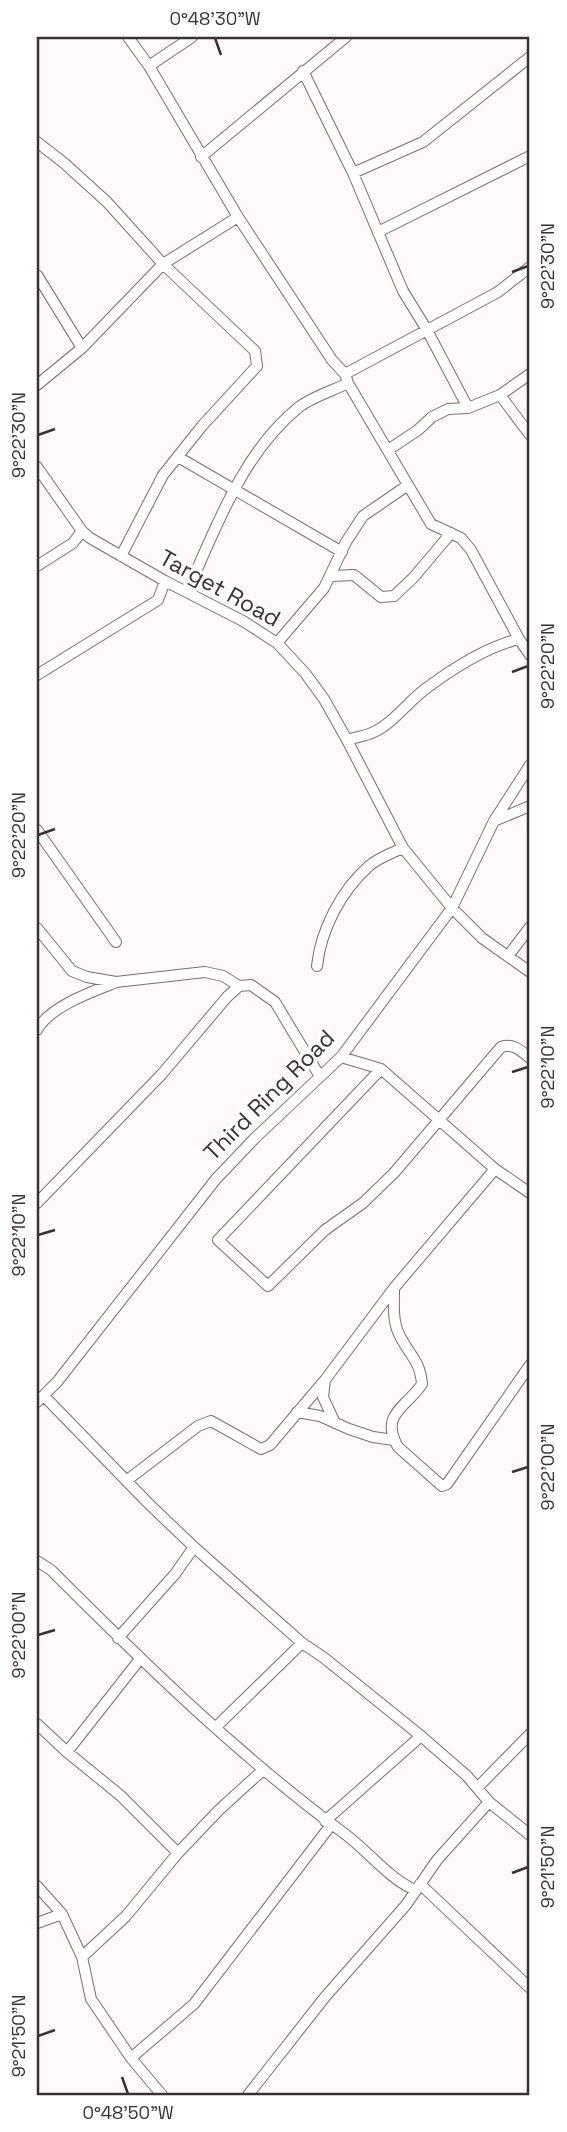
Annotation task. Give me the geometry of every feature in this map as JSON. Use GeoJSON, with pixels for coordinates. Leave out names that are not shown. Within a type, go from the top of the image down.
{"type":"FeatureCollection","features":[{"type":"Feature","properties":{"kind":"street"},"geometry":{"type":"LineString","coordinates":[[128,37],[149,66],[238,217],[346,379],[431,524],[461,538],[471,550],[530,655]]}},
{"type":"Feature","properties":{"kind":"street"},"geometry":{"type":"LineString","coordinates":[[149,66],[192,37]]}},
{"type":"Feature","properties":{"kind":"street"},"geometry":{"type":"LineString","coordinates":[[201,157],[339,39]]}},
{"type":"Feature","properties":{"kind":"street"},"geometry":{"type":"LineString","coordinates":[[353,173],[423,142],[530,57]]}},
{"type":"Feature","properties":{"kind":"street"},"geometry":{"type":"LineString","coordinates":[[303,71],[353,173],[403,291],[428,330],[468,408]]}},
{"type":"Feature","properties":{"kind":"street"},"geometry":{"type":"LineString","coordinates":[[37,142],[107,202],[163,264],[255,351],[257,359],[257,366],[202,426],[163,475],[121,556]]}},
{"type":"Feature","properties":{"kind":"street"},"geometry":{"type":"LineString","coordinates":[[379,232],[530,156]]}},
{"type":"Feature","properties":{"kind":"street"},"geometry":{"type":"LineString","coordinates":[[37,385],[82,348],[163,264],[238,217]]}},
{"type":"Feature","properties":{"kind":"street"},"geometry":{"type":"LineString","coordinates":[[187,592],[234,489],[278,428],[301,406],[428,330],[498,292],[530,267]]}},
{"type":"Feature","properties":{"kind":"street"},"geometry":{"type":"LineString","coordinates":[[37,275],[82,348]]}},
{"type":"Feature","properties":{"kind":"street"},"geometry":{"type":"LineString","coordinates":[[388,450],[432,417],[448,409],[468,408],[500,395],[530,374]]}},
{"type":"Feature","properties":{"kind":"street"},"geometry":{"type":"LineString","coordinates":[[500,395],[530,435]]}},
{"type":"Feature","properties":{"kind":"street"},"geometry":{"type":"LineString","coordinates":[[178,457],[342,552]]}},
{"type":"Feature","properties":{"kind":"street","name":"Target Road"},"geometry":{"type":"LineString","coordinates":[[37,467],[82,531],[101,546],[243,621],[278,643],[324,699],[403,848],[452,908],[482,938],[530,972]]}},
{"type":"Feature","properties":{"kind":"street"},"geometry":{"type":"LineString","coordinates":[[278,643],[306,611],[331,576],[363,516],[408,485]]}},
{"type":"Feature","properties":{"kind":"street"},"geometry":{"type":"LineString","coordinates":[[37,566],[73,543],[82,531]]}},
{"type":"Feature","properties":{"kind":"street"},"geometry":{"type":"LineString","coordinates":[[331,576],[354,575],[382,597],[394,596],[451,533]]}},
{"type":"Feature","properties":{"kind":"street"},"geometry":{"type":"LineString","coordinates":[[37,675],[158,600],[165,582]]}},
{"type":"Feature","properties":{"kind":"street"},"geometry":{"type":"LineString","coordinates":[[347,740],[374,732],[401,712],[426,688],[447,674],[501,643],[519,639]]}},
{"type":"Feature","properties":{"kind":"street","name":"Third Ring Road"},"geometry":{"type":"LineString","coordinates":[[40,1399],[114,1311],[216,1179],[341,1056],[452,908],[494,821],[530,765]]}},
{"type":"Feature","properties":{"kind":"street"},"geometry":{"type":"LineString","coordinates":[[494,821],[530,807]]}},
{"type":"Feature","properties":{"kind":"street"},"geometry":{"type":"LineString","coordinates":[[37,830],[116,942]]}},
{"type":"Feature","properties":{"kind":"street"},"geometry":{"type":"LineString","coordinates":[[317,966],[319,942],[344,894],[370,864],[403,848]]}},
{"type":"Feature","properties":{"kind":"street"},"geometry":{"type":"LineString","coordinates":[[508,956],[530,927]]}},
{"type":"Feature","properties":{"kind":"street"},"geometry":{"type":"LineString","coordinates":[[37,928],[72,971],[87,977],[116,982],[205,972],[223,976],[239,986],[251,985],[275,1002],[319,1075]]}},
{"type":"Feature","properties":{"kind":"street"},"geometry":{"type":"LineString","coordinates":[[37,1030],[39,1025],[62,1007],[116,982]]}},
{"type":"Feature","properties":{"kind":"street"},"geometry":{"type":"LineString","coordinates":[[37,1203],[144,1093],[239,986]]}},
{"type":"Feature","properties":{"kind":"street"},"geometry":{"type":"LineString","coordinates":[[381,1069],[218,1240],[268,1286],[325,1230],[371,1196],[394,1173],[500,1047],[516,1047],[530,1058]]}},
{"type":"Feature","properties":{"kind":"street"},"geometry":{"type":"LineString","coordinates":[[341,1056],[381,1069],[495,1169],[530,1193]]}},
{"type":"Feature","properties":{"kind":"street"},"geometry":{"type":"LineString","coordinates":[[126,1481],[198,1426],[211,1421],[261,1449],[270,1445],[325,1380],[394,1288],[495,1169]]}},
{"type":"Feature","properties":{"kind":"street"},"geometry":{"type":"LineString","coordinates":[[394,1288],[394,1318],[399,1337],[418,1362],[422,1384],[395,1414],[391,1424],[394,1440],[398,1447],[442,1486],[447,1484],[530,1365]]}},
{"type":"Feature","properties":{"kind":"street"},"geometry":{"type":"LineString","coordinates":[[325,1380],[323,1397],[335,1423]]}},
{"type":"Feature","properties":{"kind":"street"},"geometry":{"type":"LineString","coordinates":[[40,1399],[194,1547],[302,1643],[421,1736],[467,1776],[489,1802],[530,1835]]}},
{"type":"Feature","properties":{"kind":"street"},"geometry":{"type":"LineString","coordinates":[[297,1412],[320,1416],[373,1437],[394,1440]]}},
{"type":"Feature","properties":{"kind":"street"},"geometry":{"type":"LineString","coordinates":[[118,1638],[175,1574],[194,1547]]}},
{"type":"Feature","properties":{"kind":"street"},"geometry":{"type":"LineString","coordinates":[[37,1561],[51,1570],[140,1659],[263,1769],[401,1884],[417,1887],[530,1988]]}},
{"type":"Feature","properties":{"kind":"street"},"geometry":{"type":"LineString","coordinates":[[216,1727],[302,1643]]}},
{"type":"Feature","properties":{"kind":"street"},"geometry":{"type":"LineString","coordinates":[[67,1752],[140,1659]]}},
{"type":"Feature","properties":{"kind":"street"},"geometry":{"type":"LineString","coordinates":[[37,1724],[121,1796],[178,1853]]}},
{"type":"Feature","properties":{"kind":"street"},"geometry":{"type":"LineString","coordinates":[[477,1788],[530,1734]]}},
{"type":"Feature","properties":{"kind":"street"},"geometry":{"type":"LineString","coordinates":[[131,2057],[194,2004],[328,1823],[421,1736]]}},
{"type":"Feature","properties":{"kind":"street"},"geometry":{"type":"LineString","coordinates":[[82,1957],[125,1916],[178,1853],[219,1810],[263,1769]]}},
{"type":"Feature","properties":{"kind":"street"},"geometry":{"type":"LineString","coordinates":[[248,2095],[324,1997],[406,1905],[437,1860],[489,1802]]}},
{"type":"Feature","properties":{"kind":"street"},"geometry":{"type":"LineString","coordinates":[[37,1886],[62,1914],[82,1957],[91,1999],[131,2057],[162,2095]]}},
{"type":"Feature","properties":{"kind":"street"},"geometry":{"type":"LineString","coordinates":[[37,1923],[62,1914]]}}]}
